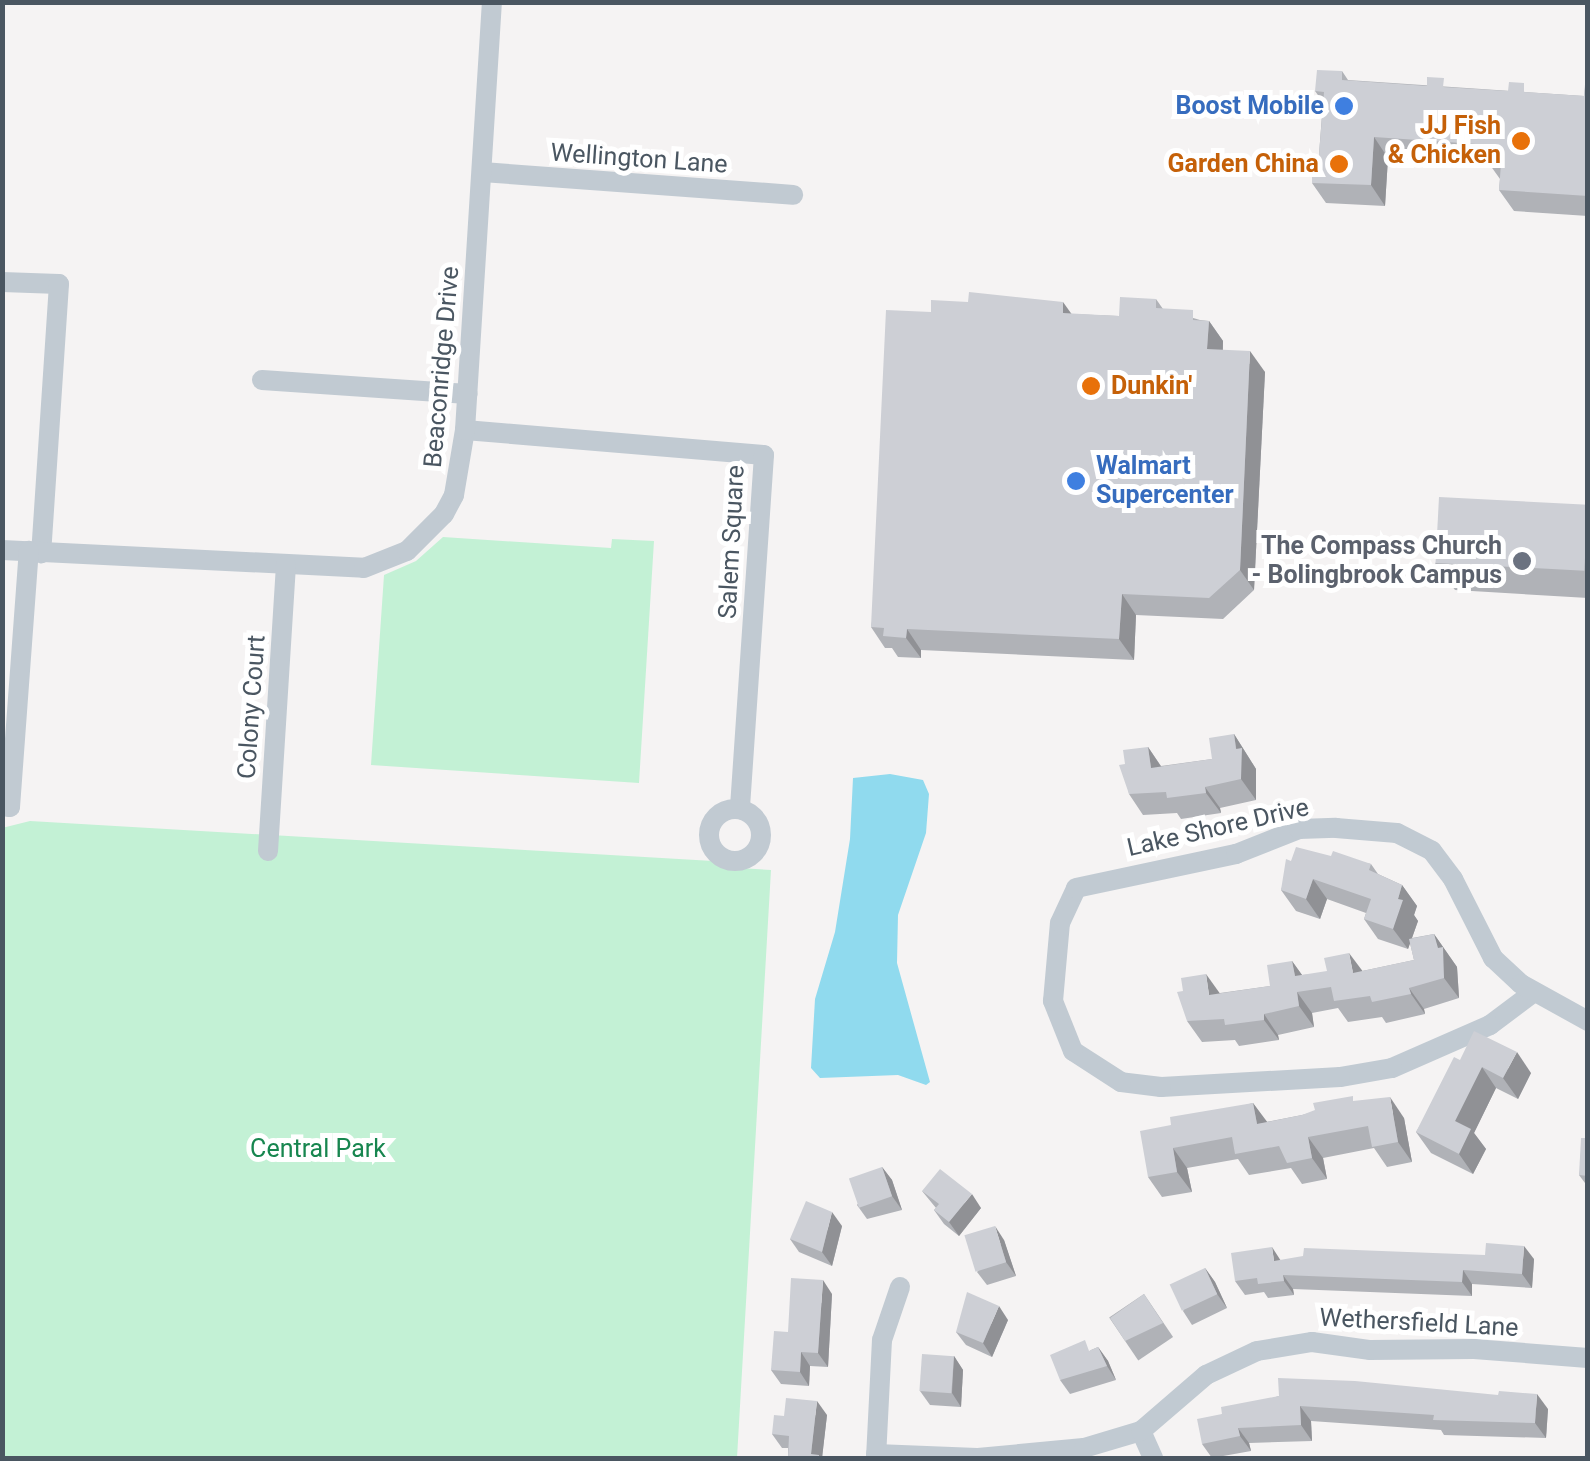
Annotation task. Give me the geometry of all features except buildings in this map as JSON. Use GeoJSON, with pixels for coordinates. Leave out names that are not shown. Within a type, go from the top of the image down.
{"type":"FeatureCollection","features":[{"type":"Feature","properties":{"kind":"street","name":"Beaconridge Drive"},"geometry":{"type":"LineString","coordinates":[[2,550],[364,568],[407,550],[444,514],[454,495],[465,430],[492,2]]}},
{"type":"Feature","properties":{"kind":"street","name":"Wellington Lane"},"geometry":{"type":"LineString","coordinates":[[482,172],[793,195]]}},
{"type":"Feature","properties":{"kind":"street"},"geometry":{"type":"LineString","coordinates":[[2,282],[59,284],[10,806],[2,806]]}},
{"type":"Feature","properties":{"kind":"street"},"geometry":{"type":"LineString","coordinates":[[262,380],[468,394]]}},
{"type":"Feature","properties":{"kind":"street","name":"Salem Square"},"geometry":{"type":"LineString","coordinates":[[465,430],[764,455],[740,809]]}},
{"type":"Feature","properties":{"kind":"street","name":"Colony Court"},"geometry":{"type":"LineString","coordinates":[[268,851],[286,566]]}},
{"type":"Feature","properties":{"kind":"street","name":"Lake Shore Drive"},"geometry":{"type":"LineString","coordinates":[[1534,992],[1490,1025],[1392,1068],[1340,1077],[1161,1087],[1121,1082],[1073,1051],[1053,1002],[1060,923],[1076,888],[1236,854],[1300,829],[1336,828],[1397,833],[1432,850],[1447,868],[1493,958],[1534,992],[1588,1021]]}},
{"type":"Feature","properties":{"kind":"street"},"geometry":{"type":"LineString","coordinates":[[876,1456],[882,1340],[900,1287]]}},
{"type":"Feature","properties":{"kind":"street","name":"Wethersfield Lane"},"geometry":{"type":"LineString","coordinates":[[876,1456],[978,1458],[1084,1448],[1141,1431],[1206,1375],[1258,1352],[1312,1342],[1370,1350],[1474,1349],[1588,1358]]}},
{"type":"Feature","properties":{"kind":"street"},"geometry":{"type":"LineString","coordinates":[[1141,1431],[1153,1458]]}},
{"type":"Feature","properties":{"kind":"green space"},"geometry":{"type":"Polygon","coordinates":[[[443,537],[611,548],[612,539],[654,541],[639,783],[371,765],[384,575],[416,561],[443,537]]]}},
{"type":"Feature","properties":{"kind":"green space","name":"Central Park"},"geometry":{"type":"Polygon","coordinates":[[[30,821],[713,861],[721,867],[771,870],[737,1458],[3,1458],[2,828],[30,821]]]}},
{"type":"Feature","properties":{"kind":"water"},"geometry":{"type":"Polygon","coordinates":[[[890,774],[923,780],[929,794],[926,833],[898,915],[897,963],[930,1082],[926,1085],[898,1075],[820,1078],[811,1068],[815,999],[835,932],[850,839],[853,778],[890,774]]]}},
{"type":"Feature","properties":{"kind":"place","name":"Boost Mobile"},"geometry":{"type":"Point","coordinates":[1344,106]}},
{"type":"Feature","properties":{"kind":"place","name":"JJ Fish & Chicken"},"geometry":{"type":"Point","coordinates":[1521,141]}},
{"type":"Feature","properties":{"kind":"place","name":"Garden China"},"geometry":{"type":"Point","coordinates":[1339,164]}},
{"type":"Feature","properties":{"kind":"place","name":"Dunkin'"},"geometry":{"type":"Point","coordinates":[1091,386]}},
{"type":"Feature","properties":{"kind":"place","name":"Walmart Supercenter"},"geometry":{"type":"Point","coordinates":[1076,481]}},
{"type":"Feature","properties":{"kind":"place","name":"The Compass Church - Bolingbrook Campus"},"geometry":{"type":"Point","coordinates":[1522,561]}}]}
